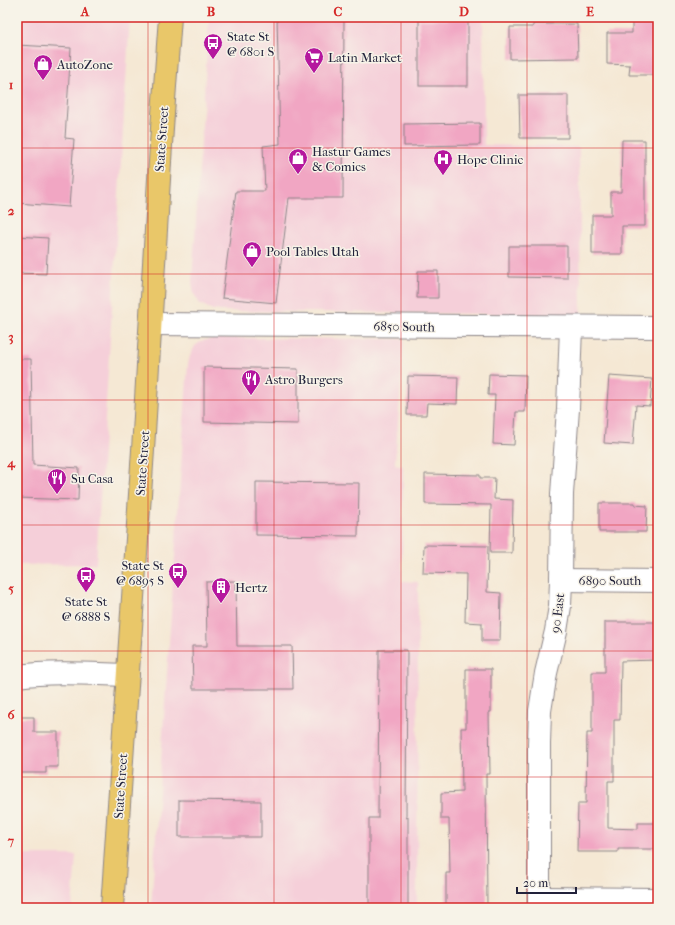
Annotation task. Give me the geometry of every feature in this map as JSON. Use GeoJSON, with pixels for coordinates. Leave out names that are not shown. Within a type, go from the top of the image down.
{"type":"FeatureCollection","features":[{"type":"Feature","properties":{"kind":"main road","name":"State Street"},"geometry":{"type":"LineString","coordinates":[[112,908],[170,17]]}},
{"type":"Feature","properties":{"kind":"street","name":"6850 South"},"geometry":{"type":"LineString","coordinates":[[151,324],[658,327]]}},
{"type":"Feature","properties":{"kind":"street","name":"90 East"},"geometry":{"type":"LineString","coordinates":[[539,903],[540,711],[560,606],[562,494],[568,409],[571,327]]}},
{"type":"Feature","properties":{"kind":"street","name":"6890 South"},"geometry":{"type":"LineString","coordinates":[[561,580],[658,581]]}},
{"type":"Feature","properties":{"kind":"street"},"geometry":{"type":"LineString","coordinates":[[17,676],[36,673],[128,675]]}},
{"type":"Feature","properties":{"kind":"street"},"geometry":{"type":"LineString","coordinates":[[539,903],[658,899]]}},
{"type":"Feature","properties":{"kind":"shaded area"},"geometry":{"type":"Polygon","coordinates":[[[17,17],[130,17],[96,564],[17,565],[17,17]]]}},
{"type":"Feature","properties":{"kind":"shaded area"},"geometry":{"type":"Polygon","coordinates":[[[209,17],[483,17],[484,145],[579,147],[581,315],[221,311],[213,310],[200,304],[194,294],[192,282],[209,17]]]}},
{"type":"Feature","properties":{"kind":"shaded area"},"geometry":{"type":"Polygon","coordinates":[[[216,338],[404,339],[395,464],[403,466],[402,581],[418,582],[417,908],[151,908],[188,364],[195,346],[202,341],[216,338]]]}},
{"type":"Feature","properties":{"kind":"shaded area"},"geometry":{"type":"Polygon","coordinates":[[[17,855],[76,855],[72,908],[17,908],[17,855]]]}},
{"type":"Feature","properties":{"kind":"building"},"geometry":{"type":"Polygon","coordinates":[[[277,17],[344,17],[343,198],[289,198],[276,303],[222,298],[236,191],[265,191],[263,146],[280,144],[277,17]]]}},
{"type":"Feature","properties":{"kind":"building"},"geometry":{"type":"Polygon","coordinates":[[[632,17],[658,18],[657,75],[629,75],[630,65],[607,64],[607,33],[632,33],[632,17]]]}},
{"type":"Feature","properties":{"kind":"building"},"geometry":{"type":"Polygon","coordinates":[[[419,20],[468,20],[468,86],[419,86],[419,20]]]}},
{"type":"Feature","properties":{"kind":"building"},"geometry":{"type":"Polygon","coordinates":[[[533,24],[577,24],[578,58],[510,59],[510,27],[533,27],[533,24]]]}},
{"type":"Feature","properties":{"kind":"building"},"geometry":{"type":"Polygon","coordinates":[[[17,45],[71,48],[65,138],[74,139],[69,207],[17,203],[17,45]]]}},
{"type":"Feature","properties":{"kind":"building"},"geometry":{"type":"Polygon","coordinates":[[[519,95],[568,95],[568,138],[520,138],[519,95]]]}},
{"type":"Feature","properties":{"kind":"building"},"geometry":{"type":"Polygon","coordinates":[[[480,123],[480,145],[404,146],[404,124],[480,123]]]}},
{"type":"Feature","properties":{"kind":"building"},"geometry":{"type":"Polygon","coordinates":[[[622,140],[645,140],[645,226],[622,226],[622,254],[592,254],[592,215],[611,215],[611,192],[621,192],[622,140]]]}},
{"type":"Feature","properties":{"kind":"building"},"geometry":{"type":"Polygon","coordinates":[[[17,236],[48,238],[46,274],[17,273],[17,236]]]}},
{"type":"Feature","properties":{"kind":"building"},"geometry":{"type":"Polygon","coordinates":[[[509,246],[567,246],[567,278],[509,277],[509,246]]]}},
{"type":"Feature","properties":{"kind":"building"},"geometry":{"type":"Polygon","coordinates":[[[418,271],[438,271],[438,298],[417,298],[418,271]]]}},
{"type":"Feature","properties":{"kind":"building"},"geometry":{"type":"Polygon","coordinates":[[[17,359],[31,359],[33,465],[79,468],[78,500],[17,498],[17,359]]]}},
{"type":"Feature","properties":{"kind":"building","name":"Astro Burgers"},"geometry":{"type":"Polygon","coordinates":[[[204,367],[298,369],[298,424],[204,422],[204,367]]]}},
{"type":"Feature","properties":{"kind":"building"},"geometry":{"type":"Polygon","coordinates":[[[489,374],[526,375],[525,412],[516,412],[514,445],[493,444],[495,395],[488,395],[489,374]]]}},
{"type":"Feature","properties":{"kind":"building"},"geometry":{"type":"Polygon","coordinates":[[[408,376],[458,377],[457,404],[427,403],[426,415],[407,415],[408,376]]]}},
{"type":"Feature","properties":{"kind":"building"},"geometry":{"type":"Polygon","coordinates":[[[609,376],[652,379],[650,406],[636,405],[633,445],[604,443],[609,376]]]}},
{"type":"Feature","properties":{"kind":"building"},"geometry":{"type":"Polygon","coordinates":[[[425,474],[480,475],[480,478],[495,478],[494,499],[513,500],[512,553],[490,553],[491,505],[425,504],[425,474]]]}},
{"type":"Feature","properties":{"kind":"building"},"geometry":{"type":"Polygon","coordinates":[[[256,482],[359,483],[358,536],[256,535],[256,482]]]}},
{"type":"Feature","properties":{"kind":"building"},"geometry":{"type":"Polygon","coordinates":[[[599,503],[635,503],[635,505],[647,506],[646,532],[599,532],[599,503]]]}},
{"type":"Feature","properties":{"kind":"building"},"geometry":{"type":"Polygon","coordinates":[[[424,545],[488,546],[487,592],[501,593],[500,641],[482,641],[482,623],[465,622],[466,574],[423,573],[424,545]]]}},
{"type":"Feature","properties":{"kind":"building"},"geometry":{"type":"Polygon","coordinates":[[[236,581],[237,646],[292,646],[293,689],[193,689],[192,646],[207,646],[206,582],[236,581]]]}},
{"type":"Feature","properties":{"kind":"building"},"geometry":{"type":"Polygon","coordinates":[[[605,622],[658,622],[658,660],[621,661],[620,720],[614,720],[614,781],[608,781],[608,828],[638,829],[638,823],[658,823],[658,849],[618,849],[618,852],[577,852],[578,803],[586,803],[587,733],[592,733],[592,672],[605,672],[605,622]]]}},
{"type":"Feature","properties":{"kind":"building"},"geometry":{"type":"Polygon","coordinates":[[[379,650],[407,650],[406,818],[408,817],[408,908],[369,908],[369,818],[378,818],[379,650]]]}},
{"type":"Feature","properties":{"kind":"building"},"geometry":{"type":"Polygon","coordinates":[[[466,669],[491,669],[491,712],[489,712],[490,774],[486,774],[487,908],[456,908],[456,906],[446,906],[446,873],[450,873],[449,819],[441,819],[441,793],[462,792],[461,728],[466,728],[466,669]]]}},
{"type":"Feature","properties":{"kind":"building"},"geometry":{"type":"Polygon","coordinates":[[[17,717],[34,717],[34,732],[58,732],[58,767],[46,767],[46,773],[17,773],[17,717]]]}},
{"type":"Feature","properties":{"kind":"building"},"geometry":{"type":"Polygon","coordinates":[[[179,800],[261,801],[261,837],[179,837],[179,800]]]}},
{"type":"Feature","properties":{"kind":"place","name":"State St @ 6801 S"},"geometry":{"type":"Point","coordinates":[213,60]}},
{"type":"Feature","properties":{"kind":"place","name":"Latin Market"},"geometry":{"type":"Point","coordinates":[314,74]}},
{"type":"Feature","properties":{"kind":"place","name":"AutoZone"},"geometry":{"type":"Point","coordinates":[43,81]}},
{"type":"Feature","properties":{"kind":"place","name":"Hastur Games & Comics"},"geometry":{"type":"Point","coordinates":[298,175]}},
{"type":"Feature","properties":{"kind":"place","name":"Hope Clinic"},"geometry":{"type":"Point","coordinates":[443,176]}},
{"type":"Feature","properties":{"kind":"place","name":"Pool Tables Utah"},"geometry":{"type":"Point","coordinates":[252,268]}},
{"type":"Feature","properties":{"kind":"place","name":"Astro Burgers"},"geometry":{"type":"Point","coordinates":[251,396]}},
{"type":"Feature","properties":{"kind":"place","name":"Su Casa"},"geometry":{"type":"Point","coordinates":[57,495]}},
{"type":"Feature","properties":{"kind":"place","name":"State St @ 6895 S"},"geometry":{"type":"Point","coordinates":[178,589]}},
{"type":"Feature","properties":{"kind":"place","name":"State St @ 6888 S"},"geometry":{"type":"Point","coordinates":[86,593]}},
{"type":"Feature","properties":{"kind":"place","name":"Hertz"},"geometry":{"type":"Point","coordinates":[221,604]}}]}
